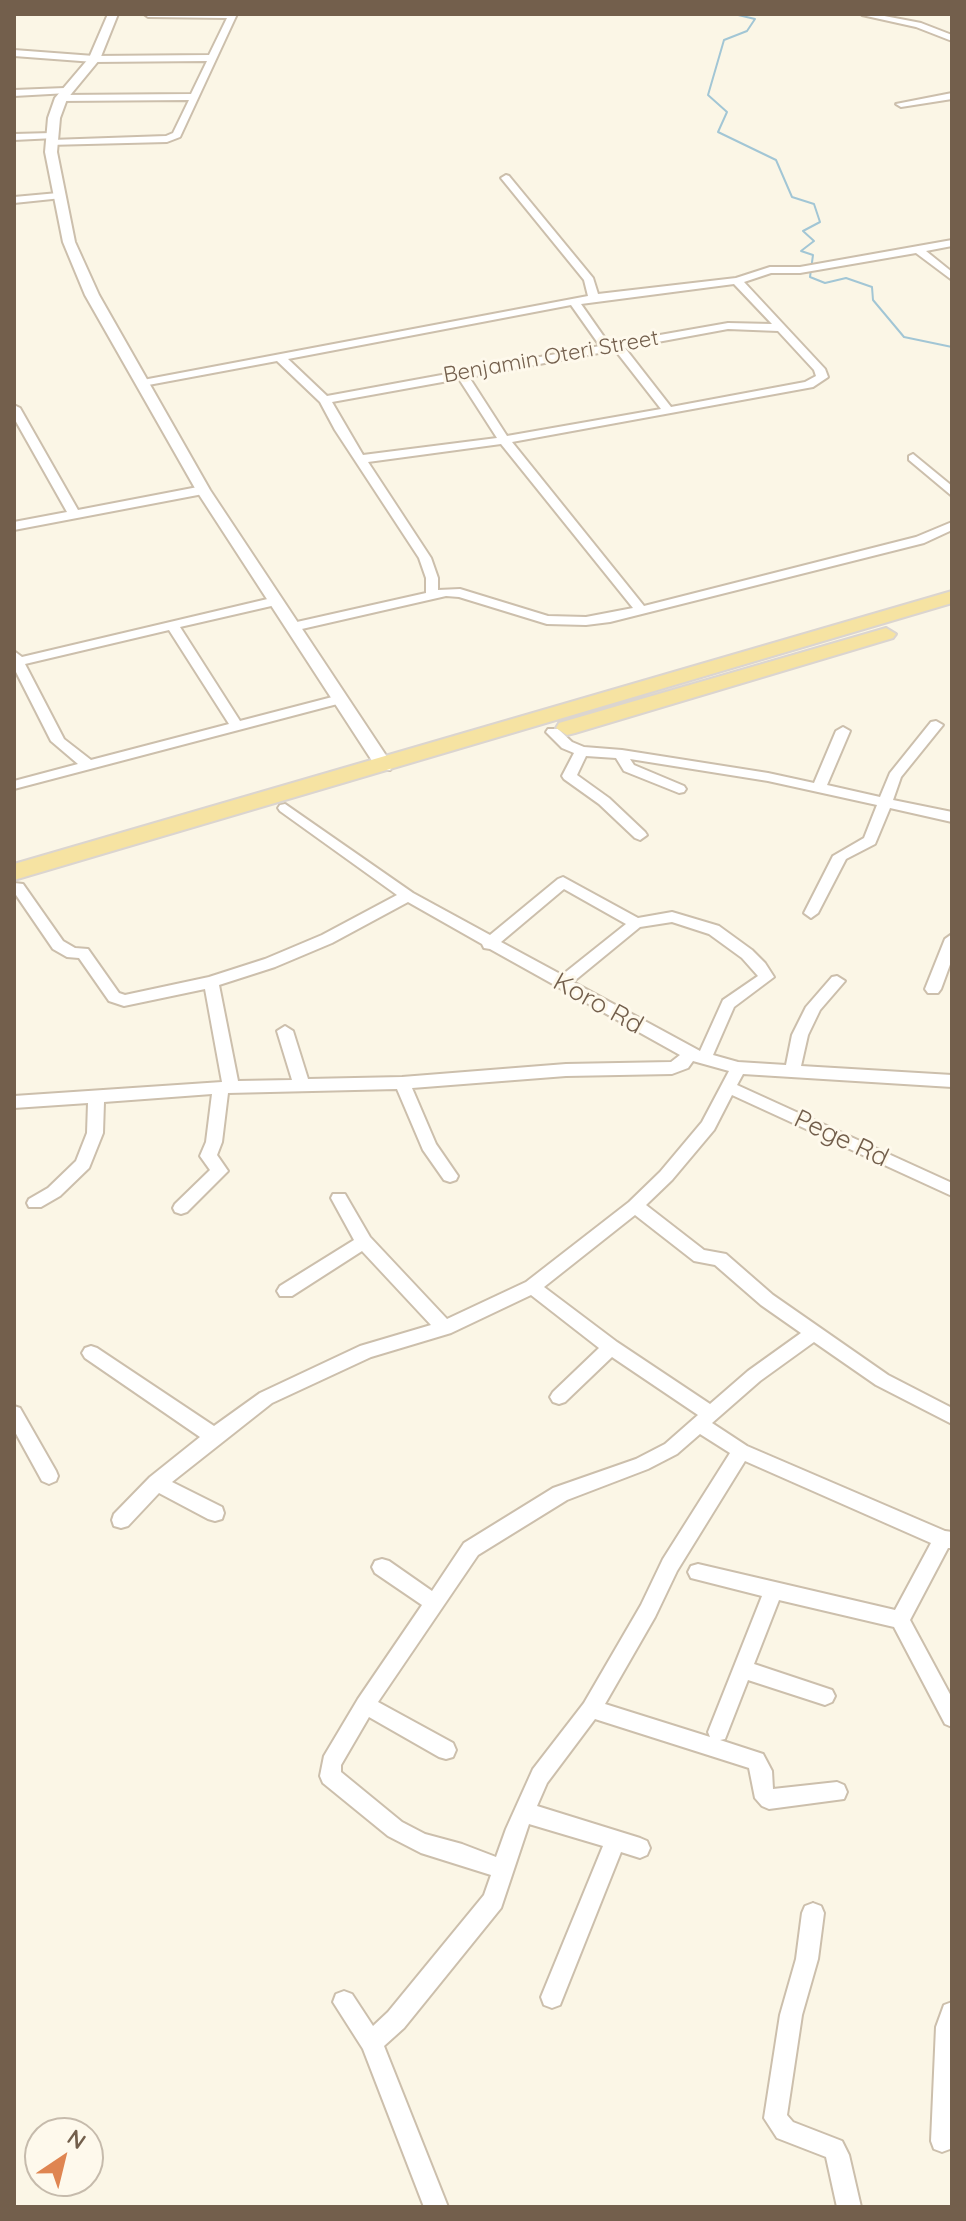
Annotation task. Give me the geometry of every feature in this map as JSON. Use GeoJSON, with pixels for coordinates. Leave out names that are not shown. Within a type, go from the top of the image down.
{"type":"FeatureCollection","features":[{"type":"Feature","properties":{"kind":"main road"},"geometry":{"type":"LineString","coordinates":[[15,882],[726,661],[952,597]]}},
{"type":"Feature","properties":{"kind":"main road"},"geometry":{"type":"LineString","coordinates":[[15,882],[553,732],[952,615]]}},
{"type":"Feature","properties":{"kind":"street"},"geometry":{"type":"LineString","coordinates":[[113,14],[94,59],[63,95],[51,139],[58,196],[69,242],[88,287],[203,490],[384,766]]}},
{"type":"Feature","properties":{"kind":"street"},"geometry":{"type":"LineString","coordinates":[[14,137],[171,138],[180,133],[210,58],[233,15],[148,14]]}},
{"type":"Feature","properties":{"kind":"street"},"geometry":{"type":"LineString","coordinates":[[866,15],[918,25],[952,38]]}},
{"type":"Feature","properties":{"kind":"street"},"geometry":{"type":"LineString","coordinates":[[14,53],[94,59],[210,58]]}},
{"type":"Feature","properties":{"kind":"street"},"geometry":{"type":"LineString","coordinates":[[14,93],[196,97]]}},
{"type":"Feature","properties":{"kind":"street"},"geometry":{"type":"LineString","coordinates":[[901,104],[952,96]]}},
{"type":"Feature","properties":{"kind":"street"},"geometry":{"type":"LineString","coordinates":[[506,178],[589,280],[594,298]]}},
{"type":"Feature","properties":{"kind":"street"},"geometry":{"type":"LineString","coordinates":[[14,200],[58,196]]}},
{"type":"Feature","properties":{"kind":"street"},"geometry":{"type":"LineString","coordinates":[[143,383],[594,298],[737,281],[770,270],[800,270],[952,243]]}},
{"type":"Feature","properties":{"kind":"street"},"geometry":{"type":"LineString","coordinates":[[918,250],[952,277]]}},
{"type":"Feature","properties":{"kind":"street"},"geometry":{"type":"LineString","coordinates":[[360,459],[504,440],[809,385],[822,377],[819,369],[737,281]]}},
{"type":"Feature","properties":{"kind":"street"},"geometry":{"type":"LineString","coordinates":[[575,303],[668,410]]}},
{"type":"Feature","properties":{"kind":"street","name":"Benjamin Oteri Street"},"geometry":{"type":"LineString","coordinates":[[325,400],[611,345],[728,326],[778,328]]}},
{"type":"Feature","properties":{"kind":"street"},"geometry":{"type":"LineString","coordinates":[[279,357],[325,400],[425,558],[432,578],[432,594]]}},
{"type":"Feature","properties":{"kind":"street"},"geometry":{"type":"LineString","coordinates":[[462,374],[504,440],[641,610]]}},
{"type":"Feature","properties":{"kind":"street"},"geometry":{"type":"LineString","coordinates":[[14,408],[75,515]]}},
{"type":"Feature","properties":{"kind":"street"},"geometry":{"type":"LineString","coordinates":[[913,458],[952,492]]}},
{"type":"Feature","properties":{"kind":"street"},"geometry":{"type":"LineString","coordinates":[[14,526],[203,490]]}},
{"type":"Feature","properties":{"kind":"street"},"geometry":{"type":"LineString","coordinates":[[293,627],[432,594],[460,593],[561,622],[610,618],[920,540],[952,526]]}},
{"type":"Feature","properties":{"kind":"street"},"geometry":{"type":"LineString","coordinates":[[90,767],[58,741],[16,658],[276,601]]}},
{"type":"Feature","properties":{"kind":"street"},"geometry":{"type":"LineString","coordinates":[[173,626],[237,727]]}},
{"type":"Feature","properties":{"kind":"street"},"geometry":{"type":"LineString","coordinates":[[14,785],[340,699]]}},
{"type":"Feature","properties":{"kind":"street"},"geometry":{"type":"LineString","coordinates":[[811,913],[840,856],[870,841],[895,776],[936,725]]}},
{"type":"Feature","properties":{"kind":"street"},"geometry":{"type":"LineString","coordinates":[[819,787],[843,731]]}},
{"type":"Feature","properties":{"kind":"street"},"geometry":{"type":"LineString","coordinates":[[553,732],[567,745],[582,751],[622,754],[819,787],[952,817]]}},
{"type":"Feature","properties":{"kind":"street"},"geometry":{"type":"LineString","coordinates":[[582,751],[569,776],[604,801],[640,835]]}},
{"type":"Feature","properties":{"kind":"street"},"geometry":{"type":"LineString","coordinates":[[622,754],[629,768],[679,789]]}},
{"type":"Feature","properties":{"kind":"street","name":"Koro Rd"},"geometry":{"type":"LineString","coordinates":[[285,808],[408,896],[489,944],[697,1057],[738,1068],[952,1081]]}},
{"type":"Feature","properties":{"kind":"street"},"geometry":{"type":"LineString","coordinates":[[15,882],[58,945],[72,953],[83,953],[117,999],[131,1001],[211,982],[270,963],[327,939],[408,896]]}},
{"type":"Feature","properties":{"kind":"street"},"geometry":{"type":"LineString","coordinates":[[489,944],[563,882],[636,923]]}},
{"type":"Feature","properties":{"kind":"street"},"geometry":{"type":"LineString","coordinates":[[14,1102],[226,1087],[402,1083],[566,1070],[672,1068],[697,1057],[728,1004],[766,977],[725,937],[701,925],[672,917],[636,923],[561,984]]}},
{"type":"Feature","properties":{"kind":"street"},"geometry":{"type":"LineString","coordinates":[[933,989],[952,939]]}},
{"type":"Feature","properties":{"kind":"street"},"geometry":{"type":"LineString","coordinates":[[792,1072],[800,1035],[814,1007],[837,981]]}},
{"type":"Feature","properties":{"kind":"street"},"geometry":{"type":"LineString","coordinates":[[181,1208],[221,1167],[208,1156],[226,1087],[211,982]]}},
{"type":"Feature","properties":{"kind":"street"},"geometry":{"type":"LineString","coordinates":[[285,1031],[302,1085]]}},
{"type":"Feature","properties":{"kind":"street"},"geometry":{"type":"LineString","coordinates":[[121,1520],[157,1483],[266,1398],[366,1351],[445,1328],[532,1287],[635,1206],[692,1147],[730,1088],[738,1068]]}},
{"type":"Feature","properties":{"kind":"street"},"geometry":{"type":"LineString","coordinates":[[402,1083],[429,1146],[450,1176]]}},
{"type":"Feature","properties":{"kind":"street","name":"Pege Rd"},"geometry":{"type":"LineString","coordinates":[[730,1088],[952,1190]]}},
{"type":"Feature","properties":{"kind":"street"},"geometry":{"type":"LineString","coordinates":[[35,1203],[54,1192],[83,1164],[95,1133],[96,1097]]}},
{"type":"Feature","properties":{"kind":"street"},"geometry":{"type":"LineString","coordinates":[[339,1198],[364,1242],[445,1328]]}},
{"type":"Feature","properties":{"kind":"street"},"geometry":{"type":"LineString","coordinates":[[635,1206],[700,1256],[720,1259],[767,1300],[882,1380],[952,1417]]}},
{"type":"Feature","properties":{"kind":"street"},"geometry":{"type":"LineString","coordinates":[[286,1291],[364,1242]]}},
{"type":"Feature","properties":{"kind":"street"},"geometry":{"type":"LineString","coordinates":[[532,1287],[741,1451],[947,1540],[900,1620]]}},
{"type":"Feature","properties":{"kind":"street"},"geometry":{"type":"LineString","coordinates":[[503,1870],[421,1843],[395,1829],[330,1776],[331,1763],[365,1705],[465,1554],[560,1494],[642,1464],[671,1449],[754,1376],[814,1333]]}},
{"type":"Feature","properties":{"kind":"street"},"geometry":{"type":"LineString","coordinates":[[559,1397],[611,1347]]}},
{"type":"Feature","properties":{"kind":"street"},"geometry":{"type":"LineString","coordinates":[[91,1353],[214,1436]]}},
{"type":"Feature","properties":{"kind":"street"},"geometry":{"type":"LineString","coordinates":[[14,1413],[49,1476]]}},
{"type":"Feature","properties":{"kind":"street"},"geometry":{"type":"LineString","coordinates":[[371,2042],[396,2020],[493,1901],[523,1812],[540,1776],[591,1709],[648,1611],[670,1565],[741,1451]]}},
{"type":"Feature","properties":{"kind":"street"},"geometry":{"type":"LineString","coordinates":[[157,1483],[215,1513]]}},
{"type":"Feature","properties":{"kind":"street"},"geometry":{"type":"LineString","coordinates":[[382,1567],[433,1602]]}},
{"type":"Feature","properties":{"kind":"street"},"geometry":{"type":"LineString","coordinates":[[698,1572],[900,1620],[952,1718]]}},
{"type":"Feature","properties":{"kind":"street"},"geometry":{"type":"LineString","coordinates":[[718,1732],[774,1589]]}},
{"type":"Feature","properties":{"kind":"street"},"geometry":{"type":"LineString","coordinates":[[742,1669],[825,1696]]}},
{"type":"Feature","properties":{"kind":"street"},"geometry":{"type":"LineString","coordinates":[[365,1705],[446,1750]]}},
{"type":"Feature","properties":{"kind":"street"},"geometry":{"type":"LineString","coordinates":[[591,1709],[756,1761],[762,1771],[762,1791],[769,1799],[837,1792]]}},
{"type":"Feature","properties":{"kind":"street"},"geometry":{"type":"LineString","coordinates":[[523,1812],[640,1848]]}},
{"type":"Feature","properties":{"kind":"street"},"geometry":{"type":"LineString","coordinates":[[552,1997],[616,1840]]}},
{"type":"Feature","properties":{"kind":"street"},"geometry":{"type":"LineString","coordinates":[[813,1913],[807,1959],[791,2015],[775,2118],[785,2130],[834,2149],[849,2207]]}},
{"type":"Feature","properties":{"kind":"street"},"geometry":{"type":"LineString","coordinates":[[344,2002],[371,2042],[436,2207]]}},
{"type":"Feature","properties":{"kind":"street"},"geometry":{"type":"LineString","coordinates":[[942,2141],[947,2027],[952,2013]]}},
{"type":"Feature","properties":{"kind":"waterway"},"geometry":{"type":"LineString","coordinates":[[734,14],[755,19],[747,31],[724,40],[708,95],[727,112],[718,132],[776,160],[792,197],[814,204],[820,222],[803,231],[814,241],[801,251],[813,255],[810,277],[825,283],[846,278],[872,287],[873,300],[904,337],[952,347]]}}]}
